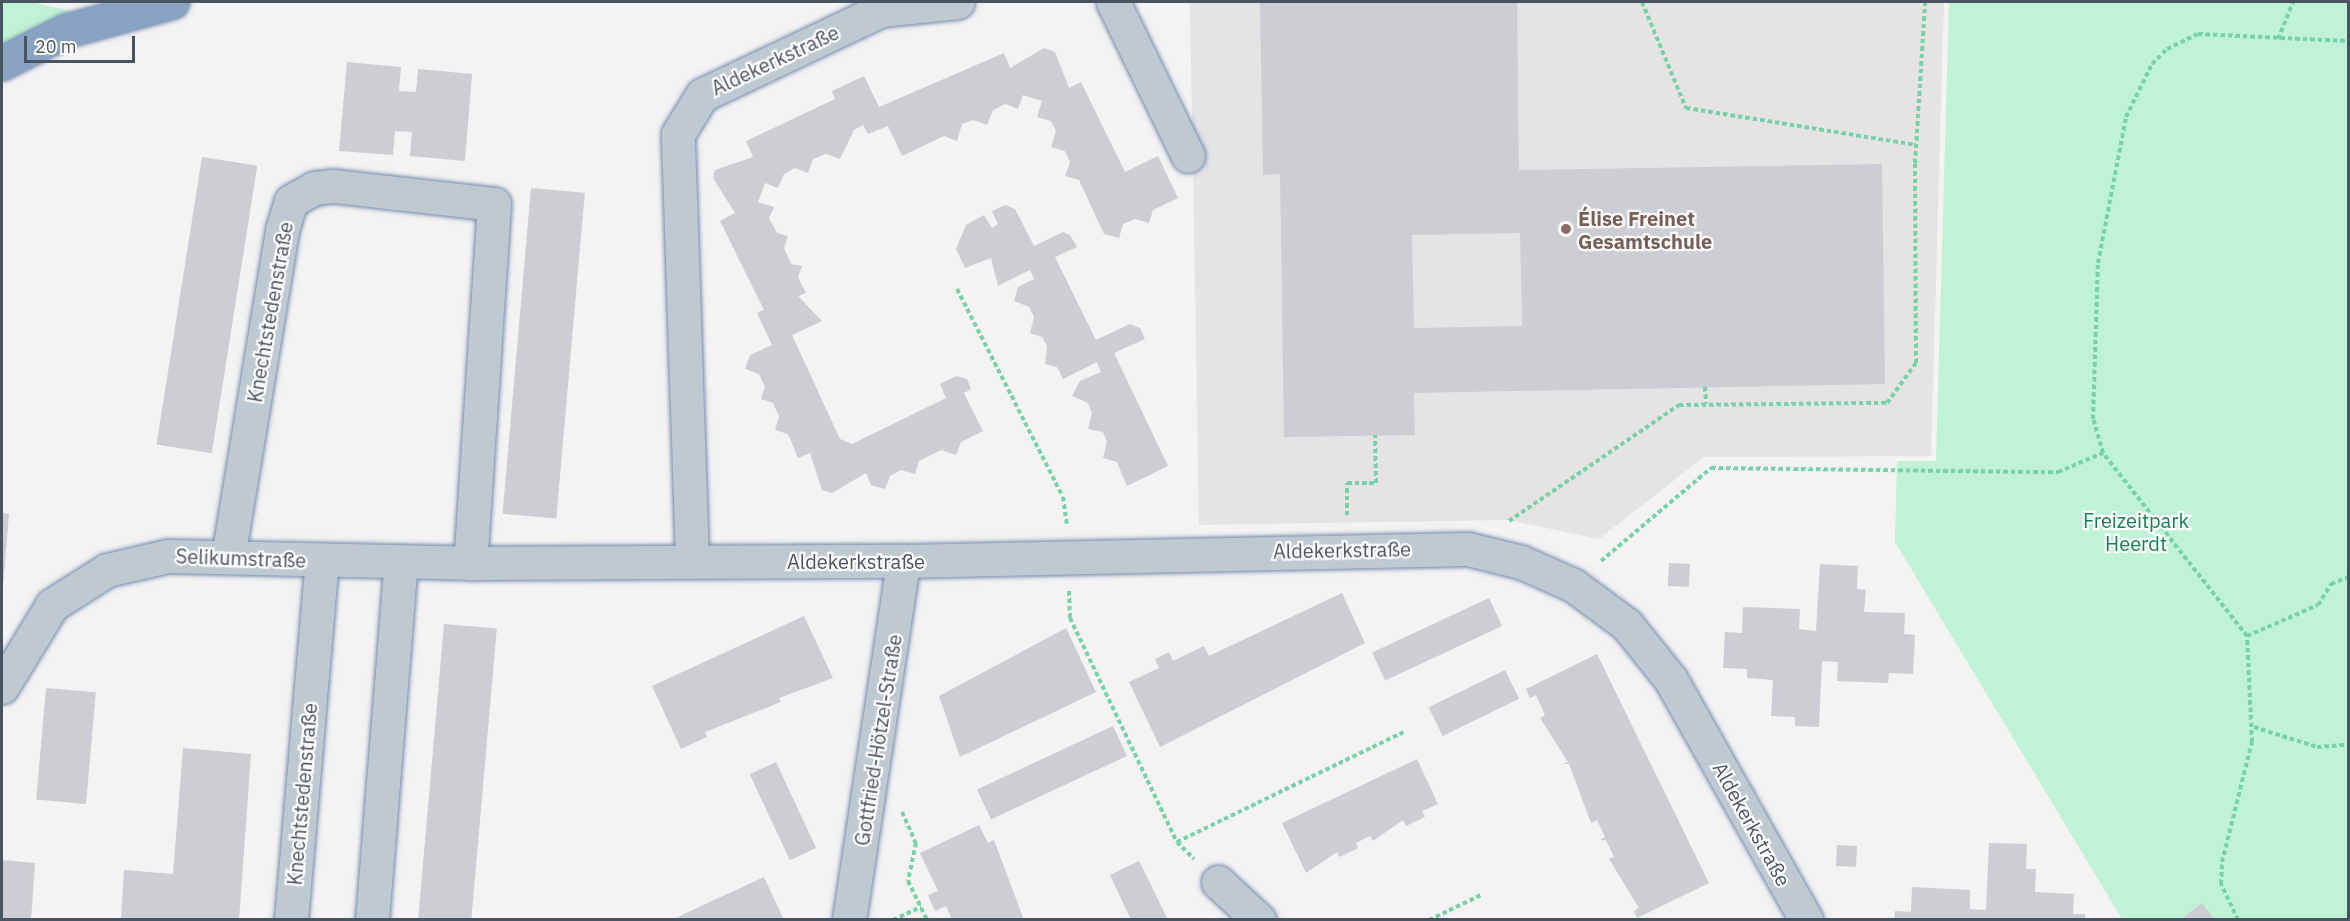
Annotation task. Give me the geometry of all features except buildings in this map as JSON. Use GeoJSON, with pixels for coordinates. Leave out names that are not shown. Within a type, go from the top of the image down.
{"type":"FeatureCollection","features":[{"type":"Feature","properties":{"kind":"highway"},"geometry":{"type":"LineString","coordinates":[[2,63],[65,31],[172,2]]}},
{"type":"Feature","properties":{"kind":"street","name":"Aldekerkstraße"},"geometry":{"type":"LineString","coordinates":[[692,561],[678,134],[702,95],[881,10],[958,2]]}},
{"type":"Feature","properties":{"kind":"street"},"geometry":{"type":"LineString","coordinates":[[1113,2],[1188,156]]}},
{"type":"Feature","properties":{"kind":"street","name":"Knechtstedenstraße"},"geometry":{"type":"LineString","coordinates":[[228,557],[282,230],[291,201],[314,188],[334,186],[494,204],[470,563]]}},
{"type":"Feature","properties":{"kind":"street","name":"Aldekerkstraße"},"geometry":{"type":"LineString","coordinates":[[322,560],[470,563],[903,561],[1348,549],[1468,549],[1521,562],[1573,585],[1627,626],[1671,680],[1806,920]]}},
{"type":"Feature","properties":{"kind":"street","name":"Selikumstraße"},"geometry":{"type":"LineString","coordinates":[[2,687],[52,605],[107,570],[168,556],[322,560]]}},
{"type":"Feature","properties":{"kind":"street","name":"Knechtstedenstraße"},"geometry":{"type":"LineString","coordinates":[[291,920],[322,560]]}},
{"type":"Feature","properties":{"kind":"street","name":"Gottfried-Hötzel-Straße"},"geometry":{"type":"LineString","coordinates":[[849,920],[903,561]]}},
{"type":"Feature","properties":{"kind":"street"},"geometry":{"type":"LineString","coordinates":[[372,920],[401,562]]}},
{"type":"Feature","properties":{"kind":"street"},"geometry":{"type":"LineString","coordinates":[[1218,882],[1259,920]]}},
{"type":"Feature","properties":{"kind":"path"},"geometry":{"type":"LineString","coordinates":[[1642,2],[1686,108],[1916,145]]}},
{"type":"Feature","properties":{"kind":"path"},"geometry":{"type":"LineString","coordinates":[[1468,549],[1679,405],[1887,403],[1916,363],[1916,145],[1925,2]]}},
{"type":"Feature","properties":{"kind":"path"},"geometry":{"type":"LineString","coordinates":[[2278,39],[2293,2]]}},
{"type":"Feature","properties":{"kind":"path"},"geometry":{"type":"LineString","coordinates":[[2238,920],[2221,884],[2222,862],[2253,727],[2247,636],[2103,453],[2093,419],[2098,263],[2126,117],[2152,64],[2167,49],[2198,34],[2349,41]]}},
{"type":"Feature","properties":{"kind":"path"},"geometry":{"type":"LineString","coordinates":[[957,289],[1063,497],[1070,618],[1176,842],[1218,882]]}},
{"type":"Feature","properties":{"kind":"path"},"geometry":{"type":"LineString","coordinates":[[1705,387],[1706,404]]}},
{"type":"Feature","properties":{"kind":"path"},"geometry":{"type":"LineString","coordinates":[[1348,549],[1347,483],[1376,483],[1375,435]]}},
{"type":"Feature","properties":{"kind":"path"},"geometry":{"type":"LineString","coordinates":[[1573,585],[1711,468],[2058,472],[2103,453]]}},
{"type":"Feature","properties":{"kind":"path"},"geometry":{"type":"LineString","coordinates":[[2247,636],[2318,605],[2331,584],[2349,577]]}},
{"type":"Feature","properties":{"kind":"path"},"geometry":{"type":"LineString","coordinates":[[2253,727],[2317,747],[2349,745]]}},
{"type":"Feature","properties":{"kind":"path"},"geometry":{"type":"LineString","coordinates":[[1176,842],[1404,732]]}},
{"type":"Feature","properties":{"kind":"path"},"geometry":{"type":"LineString","coordinates":[[898,803],[916,843],[908,881],[927,920]]}},
{"type":"Feature","properties":{"kind":"path"},"geometry":{"type":"LineString","coordinates":[[1429,920],[1481,895]]}},
{"type":"Feature","properties":{"kind":"path"},"geometry":{"type":"LineString","coordinates":[[892,920],[921,906]]}},
{"type":"Feature","properties":{"kind":"shaded area","name":"Élise Freinet Gesamtschule"},"geometry":{"type":"Polygon","coordinates":[[[1190,2],[1944,2],[1931,456],[1704,457],[1599,539],[1508,520],[1199,525],[1190,2]]]}},
{"type":"Feature","properties":{"kind":"green space"},"geometry":{"type":"Polygon","coordinates":[[[2,2],[31,2],[71,11],[2,46],[2,2]]]}},
{"type":"Feature","properties":{"kind":"green space","name":"Freizeitpark Heerdt"},"geometry":{"type":"Polygon","coordinates":[[[1949,2],[2348,2],[2348,919],[2122,919],[1895,542],[1897,461],[1936,461],[1949,2]]]}},
{"type":"Feature","properties":{"kind":"place","name":"Élise Freinet Gesamtschule"},"geometry":{"type":"Point","coordinates":[1566,229]}}]}
